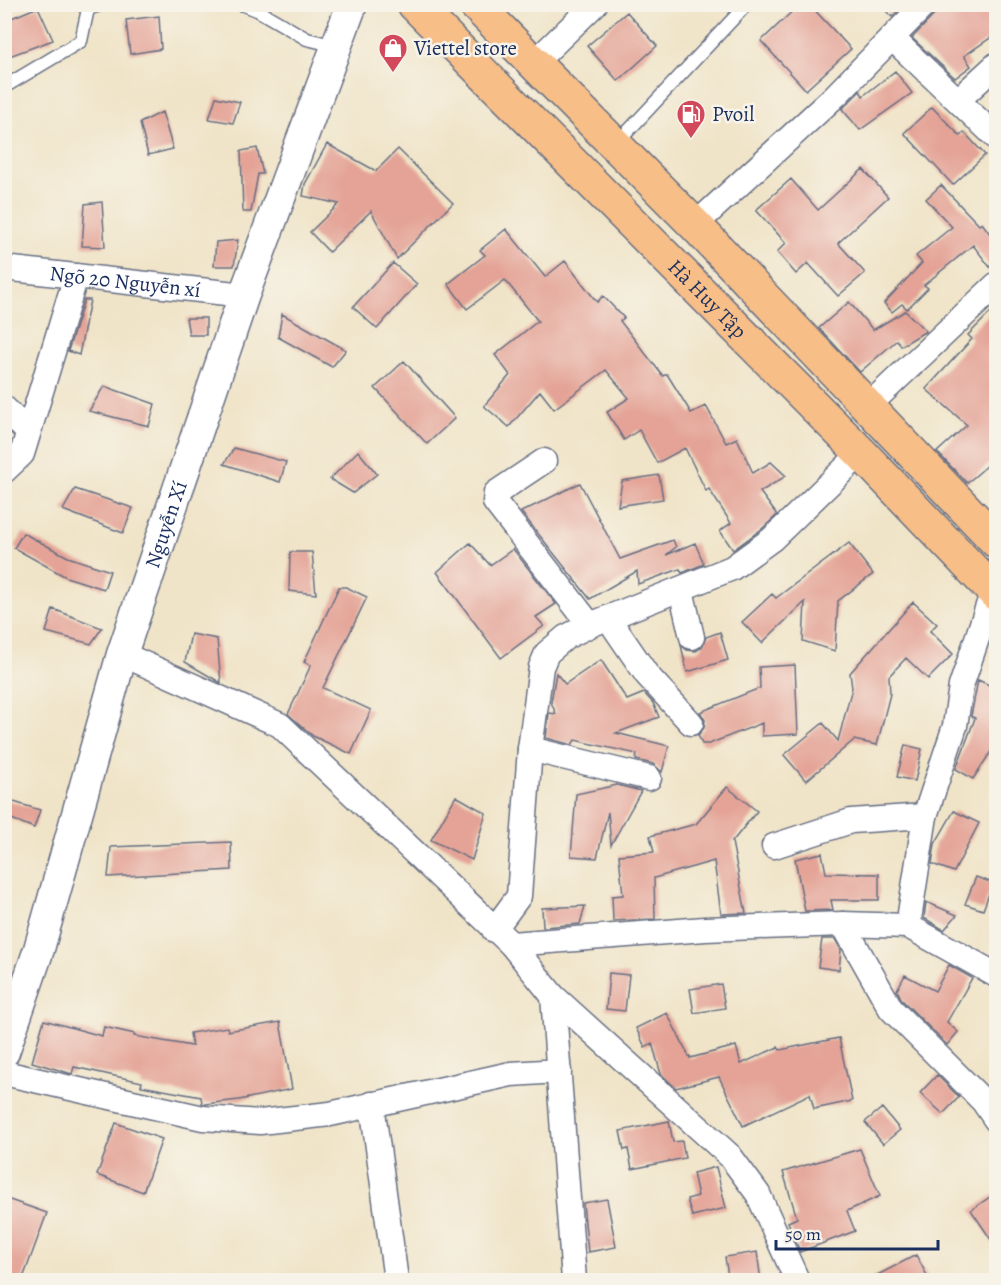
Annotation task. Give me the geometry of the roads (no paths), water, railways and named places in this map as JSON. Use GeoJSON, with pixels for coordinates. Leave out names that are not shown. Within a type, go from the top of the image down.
{"type":"FeatureCollection","features":[{"type":"Feature","properties":{"kind":"main road","name":"Hà Huy Tập"},"geometry":{"type":"LineString","coordinates":[[414,4],[995,590]]}},
{"type":"Feature","properties":{"kind":"main road","name":"Hà Huy Tập"},"geometry":{"type":"LineString","coordinates":[[475,4],[694,225],[996,541]]}},
{"type":"Feature","properties":{"kind":"street","name":"Nguyễn Xí"},"geometry":{"type":"LineString","coordinates":[[4,1052],[39,949],[122,654],[244,295],[338,47],[352,4]]}},
{"type":"Feature","properties":{"kind":"street"},"geometry":{"type":"LineString","coordinates":[[534,63],[595,4]]}},
{"type":"Feature","properties":{"kind":"street"},"geometry":{"type":"LineString","coordinates":[[694,225],[835,96],[926,4]]}},
{"type":"Feature","properties":{"kind":"street"},"geometry":{"type":"LineString","coordinates":[[892,38],[996,137]]}},
{"type":"Feature","properties":{"kind":"street"},"geometry":{"type":"LineString","coordinates":[[958,100],[996,65]]}},
{"type":"Feature","properties":{"kind":"street","name":"Ngõ 20 Nguyễn xí"},"geometry":{"type":"LineString","coordinates":[[4,268],[244,295]]}},
{"type":"Feature","properties":{"kind":"street"},"geometry":{"type":"LineString","coordinates":[[4,471],[22,454],[76,276]]}},
{"type":"Feature","properties":{"kind":"street"},"geometry":{"type":"LineString","coordinates":[[868,406],[996,285]]}},
{"type":"Feature","properties":{"kind":"street"},"geometry":{"type":"LineString","coordinates":[[4,408],[28,432]]}},
{"type":"Feature","properties":{"kind":"street"},"geometry":{"type":"LineString","coordinates":[[502,937],[519,896],[530,749],[541,667],[547,653],[566,637],[732,568],[772,539],[861,453]]}},
{"type":"Feature","properties":{"kind":"street"},"geometry":{"type":"LineString","coordinates":[[544,460],[496,493],[495,502],[599,622],[691,723]]}},
{"type":"Feature","properties":{"kind":"street"},"geometry":{"type":"LineString","coordinates":[[681,590],[692,637]]}},
{"type":"Feature","properties":{"kind":"street"},"geometry":{"type":"LineString","coordinates":[[908,926],[925,816],[955,726],[961,686],[995,590]]}},
{"type":"Feature","properties":{"kind":"street"},"geometry":{"type":"LineString","coordinates":[[122,654],[280,725],[502,937],[553,996],[730,1156],[758,1194],[797,1281]]}},
{"type":"Feature","properties":{"kind":"street"},"geometry":{"type":"LineString","coordinates":[[530,749],[649,777]]}},
{"type":"Feature","properties":{"kind":"street"},"geometry":{"type":"LineString","coordinates":[[774,846],[851,821],[925,816]]}},
{"type":"Feature","properties":{"kind":"street"},"geometry":{"type":"LineString","coordinates":[[502,937],[843,924],[908,926],[996,975]]}},
{"type":"Feature","properties":{"kind":"street"},"geometry":{"type":"LineString","coordinates":[[843,924],[891,1009],[992,1102]]}},
{"type":"Feature","properties":{"kind":"street"},"geometry":{"type":"LineString","coordinates":[[553,996],[574,1281]]}},
{"type":"Feature","properties":{"kind":"street"},"geometry":{"type":"LineString","coordinates":[[4,1073],[203,1118],[260,1122],[330,1114],[511,1074],[559,1071]]}},
{"type":"Feature","properties":{"kind":"street"},"geometry":{"type":"LineString","coordinates":[[372,1104],[396,1281]]}},
{"type":"Feature","properties":{"kind":"lane"},"geometry":{"type":"LineString","coordinates":[[4,87],[81,40],[84,7],[103,4]]}},
{"type":"Feature","properties":{"kind":"lane"},"geometry":{"type":"LineString","coordinates":[[241,4],[259,11],[307,39],[338,47]]}},
{"type":"Feature","properties":{"kind":"lane"},"geometry":{"type":"LineString","coordinates":[[615,145],[747,4]]}},
{"type":"Feature","properties":{"kind":"place","name":"Viettel store"},"geometry":{"type":"Point","coordinates":[393,74]}},
{"type":"Feature","properties":{"kind":"place","name":"Pvoil"},"geometry":{"type":"Point","coordinates":[691,140]}}]}
